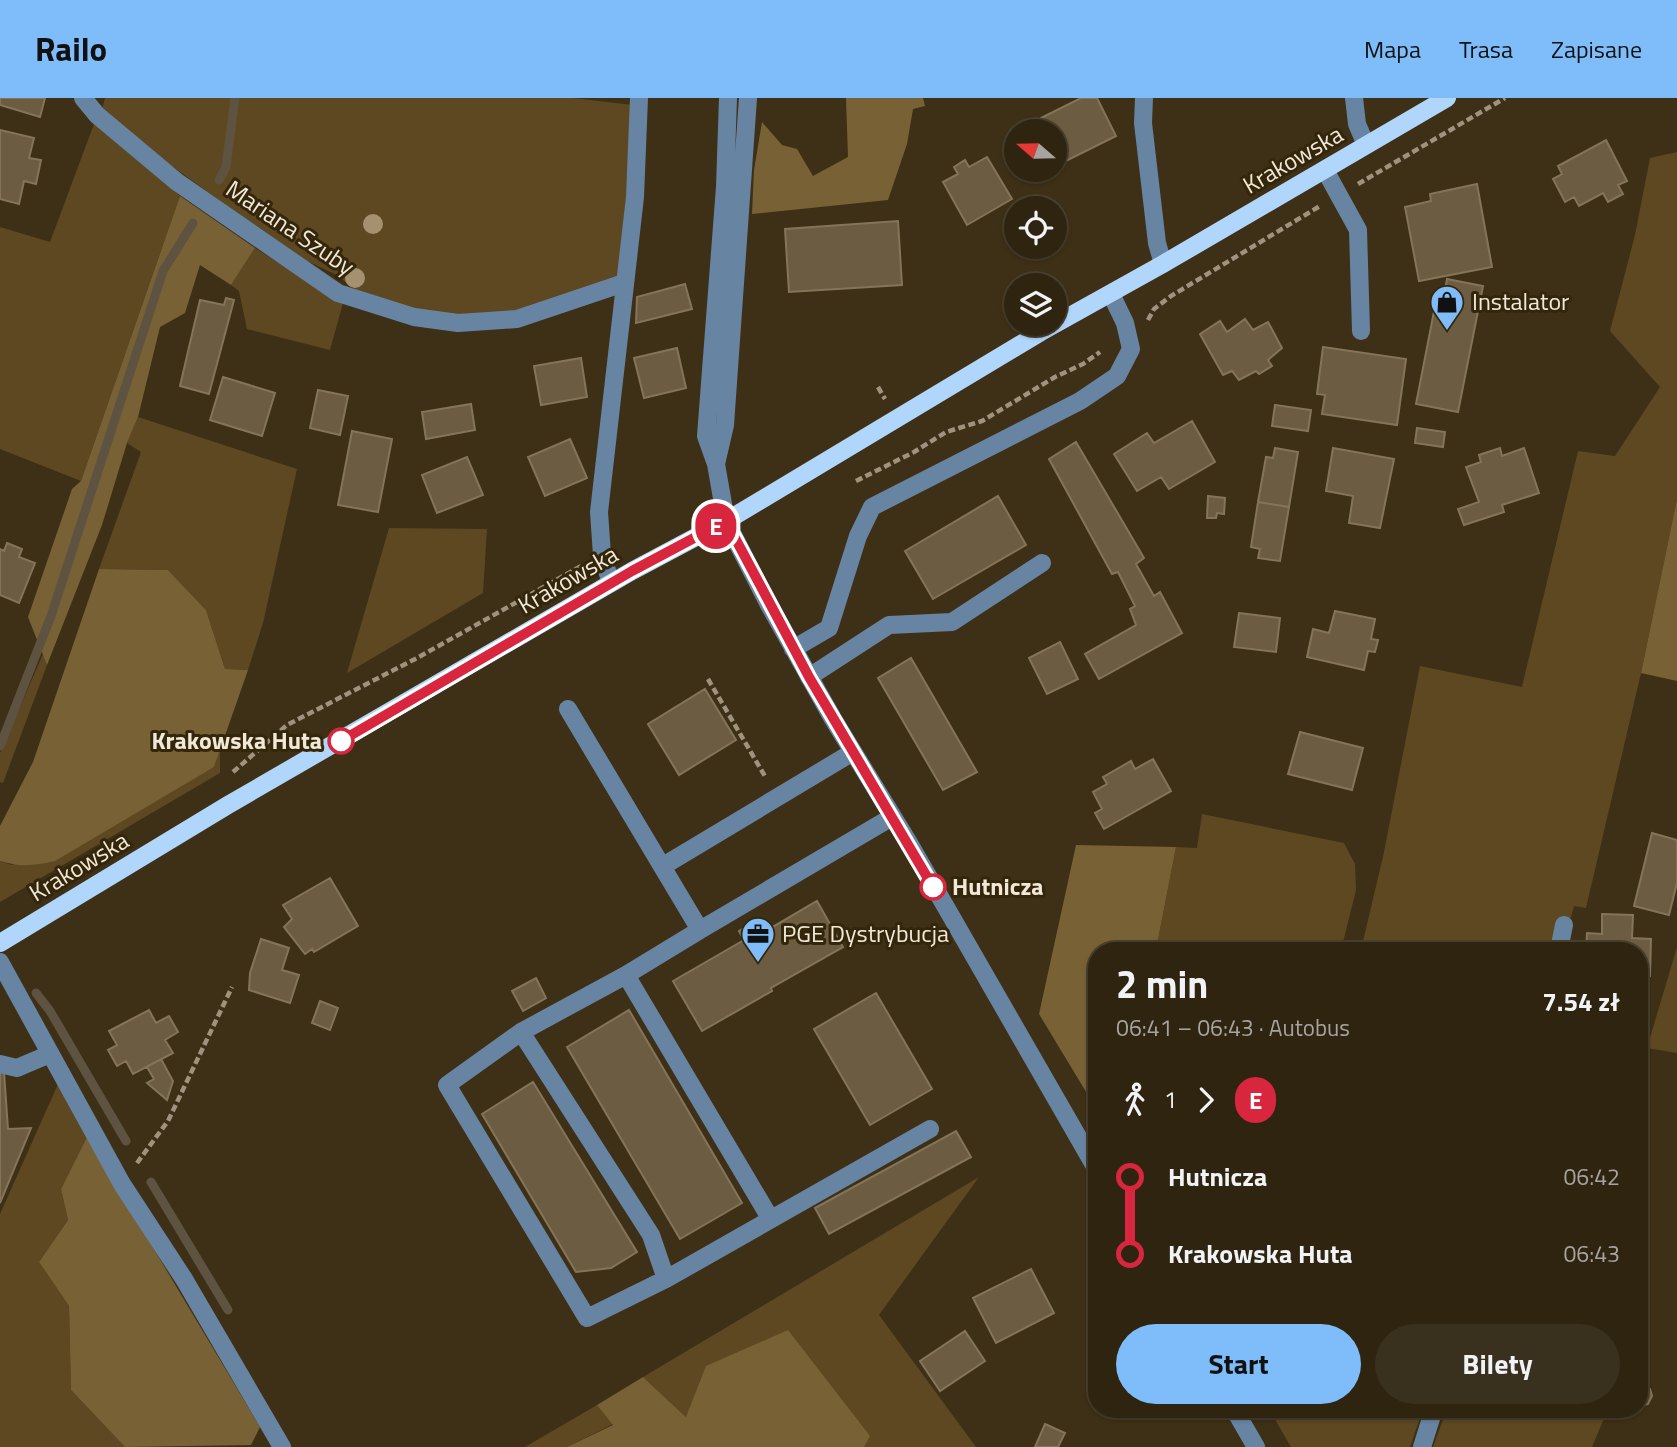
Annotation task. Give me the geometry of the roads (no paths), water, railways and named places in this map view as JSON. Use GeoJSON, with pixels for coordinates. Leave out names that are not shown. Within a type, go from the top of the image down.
{"type":"FeatureCollection","features":[{"type":"Feature","properties":{"kind":"main road","name":"Krakowska"},"geometry":{"type":"LineString","coordinates":[[0,943],[229,805],[611,583],[726,521],[1041,332],[1447,98]]}},
{"type":"Feature","properties":{"kind":"street","name":"Mariana Szuby"},"geometry":{"type":"LineString","coordinates":[[83,98],[97,115],[177,181],[338,293],[414,317],[458,323],[517,319],[624,283]]}},
{"type":"Feature","properties":{"kind":"street"},"geometry":{"type":"LineString","coordinates":[[611,583],[601,555],[599,512],[635,197],[639,98]]}},
{"type":"Feature","properties":{"kind":"street"},"geometry":{"type":"LineString","coordinates":[[728,98],[725,187],[706,436],[716,464],[726,521],[793,649],[1088,1155]]}},
{"type":"Feature","properties":{"kind":"street"},"geometry":{"type":"LineString","coordinates":[[716,464],[726,425],[748,98]]}},
{"type":"Feature","properties":{"kind":"street"},"geometry":{"type":"LineString","coordinates":[[1144,98],[1143,123],[1157,243],[1163,264]]}},
{"type":"Feature","properties":{"kind":"street"},"geometry":{"type":"LineString","coordinates":[[1354,98],[1357,124],[1366,145]]}},
{"type":"Feature","properties":{"kind":"street"},"geometry":{"type":"LineString","coordinates":[[1325,170],[1358,230],[1361,331]]}},
{"type":"Feature","properties":{"kind":"street"},"geometry":{"type":"LineString","coordinates":[[793,649],[829,628],[858,536],[872,507],[1080,401],[1117,376],[1131,349],[1129,334],[1111,294]]}},
{"type":"Feature","properties":{"kind":"street"},"geometry":{"type":"LineString","coordinates":[[809,677],[888,625],[952,622],[1042,563]]}},
{"type":"Feature","properties":{"kind":"street"},"geometry":{"type":"LineString","coordinates":[[568,709],[700,930]]}},
{"type":"Feature","properties":{"kind":"street"},"geometry":{"type":"LineString","coordinates":[[663,866],[853,752]]}},
{"type":"Feature","properties":{"kind":"street"},"geometry":{"type":"LineString","coordinates":[[892,817],[626,975],[521,1032],[447,1085],[587,1318],[666,1279],[930,1129]]}},
{"type":"Feature","properties":{"kind":"street"},"geometry":{"type":"LineString","coordinates":[[1560,942],[1563,925]]}},
{"type":"Feature","properties":{"kind":"street"},"geometry":{"type":"LineString","coordinates":[[0,962],[122,1184],[184,1279],[282,1447]]}},
{"type":"Feature","properties":{"kind":"street"},"geometry":{"type":"LineString","coordinates":[[626,975],[770,1218]]}},
{"type":"Feature","properties":{"kind":"street"},"geometry":{"type":"LineString","coordinates":[[521,1032],[651,1235],[666,1279]]}},
{"type":"Feature","properties":{"kind":"street"},"geometry":{"type":"LineString","coordinates":[[0,1064],[17,1068],[50,1054]]}},
{"type":"Feature","properties":{"kind":"street"},"geometry":{"type":"LineString","coordinates":[[1239,1418],[1256,1447]]}},
{"type":"Feature","properties":{"kind":"street"},"geometry":{"type":"LineString","coordinates":[[1422,1447],[1431,1418]]}},
{"type":"Feature","properties":{"kind":"waterway"},"geometry":{"type":"LineString","coordinates":[[219,180],[226,167],[235,98]]}},
{"type":"Feature","properties":{"kind":"waterway"},"geometry":{"type":"LineString","coordinates":[[0,746],[51,616],[163,271],[193,223]]}},
{"type":"Feature","properties":{"kind":"waterway"},"geometry":{"type":"LineString","coordinates":[[36,993],[50,1011],[126,1141]]}},
{"type":"Feature","properties":{"kind":"waterway"},"geometry":{"type":"LineString","coordinates":[[151,1182],[228,1310]]}},
{"type":"Feature","properties":{"kind":"place","name":"Instalator"},"geometry":{"type":"Point","coordinates":[1447,332]}},
{"type":"Feature","properties":{"kind":"place","name":"Krakowska Huta"},"geometry":{"type":"Point","coordinates":[341,741]}},
{"type":"Feature","properties":{"kind":"place","name":"Hutnicza"},"geometry":{"type":"Point","coordinates":[933,887]}},
{"type":"Feature","properties":{"kind":"place","name":"PGE Dystrybucja"},"geometry":{"type":"Point","coordinates":[758,964]}}]}
